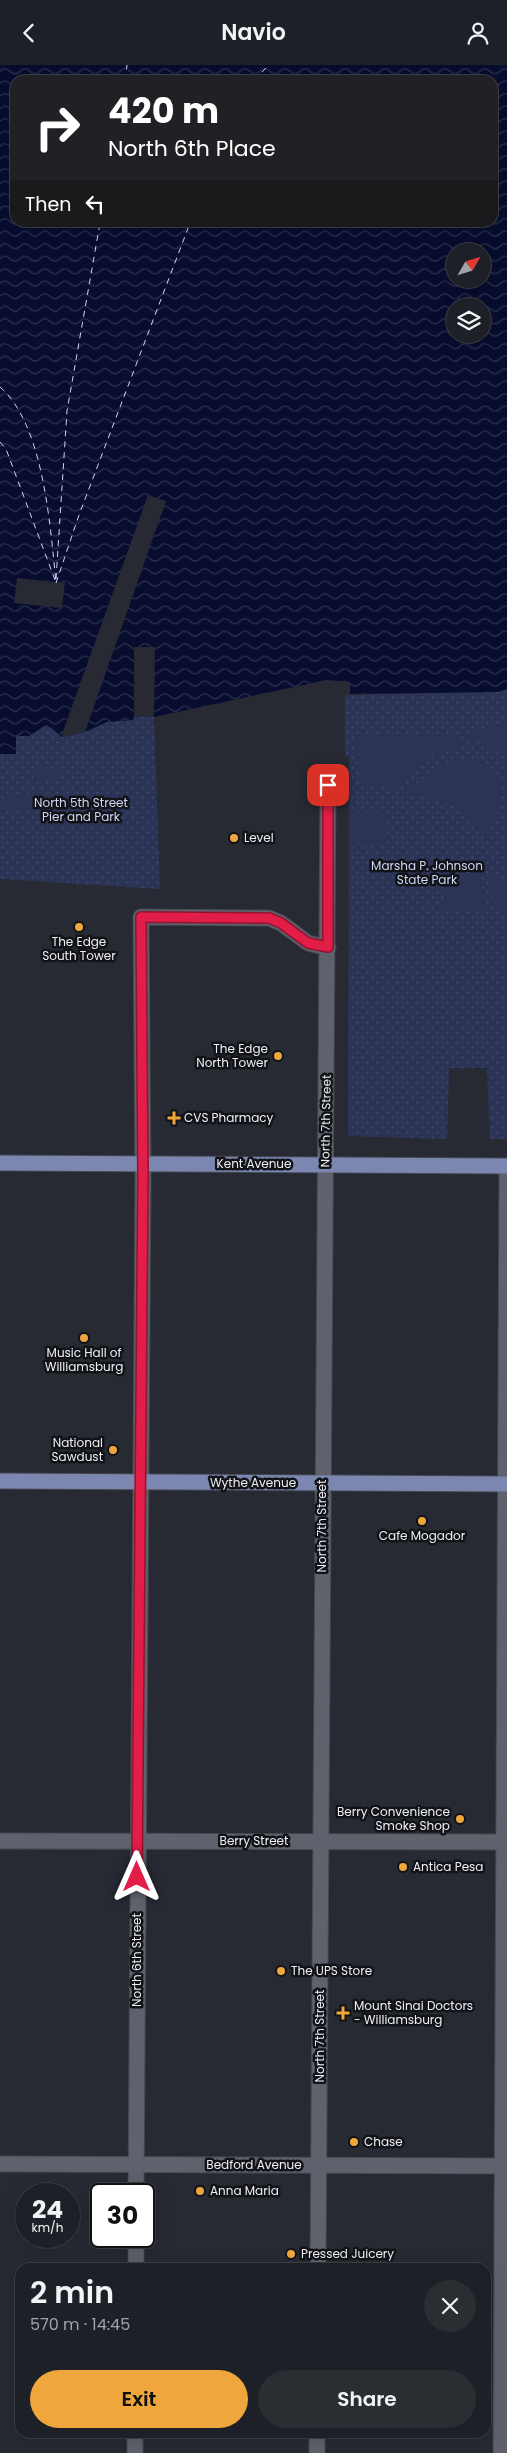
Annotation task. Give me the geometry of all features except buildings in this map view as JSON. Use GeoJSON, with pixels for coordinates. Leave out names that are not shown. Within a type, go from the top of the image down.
{"type":"FeatureCollection","features":[{"type":"Feature","properties":{"kind":"main road","name":"Kent Avenue"},"geometry":{"type":"LineString","coordinates":[[0,1163],[507,1166]]}},
{"type":"Feature","properties":{"kind":"main road","name":"Wythe Avenue"},"geometry":{"type":"LineString","coordinates":[[0,1481],[507,1484]]}},
{"type":"Feature","properties":{"kind":"street","name":"North 7th Street"},"geometry":{"type":"LineString","coordinates":[[318,2263],[328,785]]}},
{"type":"Feature","properties":{"kind":"street","name":"North 6th Street"},"geometry":{"type":"LineString","coordinates":[[136,2183],[142,1164],[141,917],[269,918],[281,923],[308,943],[328,947]]}},
{"type":"Feature","properties":{"kind":"street"},"geometry":{"type":"LineString","coordinates":[[501,2453],[504,2166],[507,1166]]}},
{"type":"Feature","properties":{"kind":"street","name":"Berry Street"},"geometry":{"type":"LineString","coordinates":[[0,1841],[505,1842]]}},
{"type":"Feature","properties":{"kind":"street","name":"Bedford Avenue"},"geometry":{"type":"LineString","coordinates":[[0,2164],[504,2166]]}},
{"type":"Feature","properties":{"kind":"street"},"geometry":{"type":"LineString","coordinates":[[136,2248],[136,2263]]}},
{"type":"Feature","properties":{"kind":"street"},"geometry":{"type":"LineString","coordinates":[[135,2438],[135,2453]]}},
{"type":"Feature","properties":{"kind":"street"},"geometry":{"type":"LineString","coordinates":[[317,2438],[317,2453]]}},
{"type":"Feature","properties":{"kind":"green space","name":"Marsha P. Johnson State Park"},"geometry":{"type":"Polygon","coordinates":[[[507,689],[507,1139],[490,1139],[487,1068],[449,1068],[447,1139],[348,1136],[349,756],[345,756],[345,695],[498,692],[507,689]]]}},
{"type":"Feature","properties":{"kind":"green space","name":"North 5th Street Pier and Park"},"geometry":{"type":"Polygon","coordinates":[[[134,717],[154,717],[160,889],[0,879],[0,754],[16,754],[16,736],[29,736],[46,725],[53,729],[85,732],[107,722],[133,720],[134,717]]]}},
{"type":"Feature","properties":{"kind":"green space"},"geometry":{"type":"Polygon","coordinates":[[[507,722],[507,758],[479,742],[468,741],[467,733],[507,722]]]}},
{"type":"Feature","properties":{"kind":"green space"},"geometry":{"type":"Polygon","coordinates":[[[457,735],[460,745],[431,758],[393,788],[360,783],[354,736],[457,735]]]}},
{"type":"Feature","properties":{"kind":"green space"},"geometry":{"type":"Polygon","coordinates":[[[475,760],[496,771],[502,803],[485,839],[462,807],[403,792],[451,761],[475,760]]]}},
{"type":"Feature","properties":{"kind":"green space"},"geometry":{"type":"Polygon","coordinates":[[[49,765],[51,772],[69,770],[54,775],[52,780],[34,783],[37,767],[49,765]]]}},
{"type":"Feature","properties":{"kind":"green space"},"geometry":{"type":"Polygon","coordinates":[[[49,789],[41,810],[0,807],[0,798],[49,789]]]}},
{"type":"Feature","properties":{"kind":"green space"},"geometry":{"type":"Polygon","coordinates":[[[387,812],[387,847],[352,847],[352,813],[387,812]]]}},
{"type":"Feature","properties":{"kind":"green space"},"geometry":{"type":"Polygon","coordinates":[[[481,864],[484,911],[439,911],[449,887],[481,864]]]}},
{"type":"Feature","properties":{"kind":"green space"},"geometry":{"type":"Polygon","coordinates":[[[491,873],[507,886],[507,910],[494,912],[491,873]]]}},
{"type":"Feature","properties":{"kind":"water"},"geometry":{"type":"Polygon","coordinates":[[[0,65],[507,65],[507,689],[498,692],[350,694],[350,682],[327,680],[154,717],[134,717],[133,720],[107,722],[85,732],[61,737],[46,725],[29,736],[16,736],[16,754],[0,754],[0,65]]]}},
{"type":"Feature","properties":{"kind":"pier"},"geometry":{"type":"Polygon","coordinates":[[[148,495],[166,501],[85,732],[61,737],[148,495]]]}},
{"type":"Feature","properties":{"kind":"pier"},"geometry":{"type":"Polygon","coordinates":[[[17,578],[65,583],[62,608],[14,603],[17,578]]]}},
{"type":"Feature","properties":{"kind":"pier"},"geometry":{"type":"Polygon","coordinates":[[[134,647],[155,647],[154,717],[134,717],[134,647]]]}},
{"type":"Feature","properties":{"kind":"ferry route"},"geometry":{"type":"LineString","coordinates":[[126,75],[127,65]]}},
{"type":"Feature","properties":{"kind":"ferry route"},"geometry":{"type":"LineString","coordinates":[[259,75],[269,65]]}},
{"type":"Feature","properties":{"kind":"ferry route"},"geometry":{"type":"LineString","coordinates":[[56,579],[67,411],[99,227]]}},
{"type":"Feature","properties":{"kind":"ferry route"},"geometry":{"type":"LineString","coordinates":[[56,583],[79,515],[188,227]]}},
{"type":"Feature","properties":{"kind":"ferry route"},"geometry":{"type":"LineString","coordinates":[[0,387],[15,404],[26,426],[35,451],[47,506],[56,582]]}},
{"type":"Feature","properties":{"kind":"ferry route"},"geometry":{"type":"LineString","coordinates":[[0,442],[6,449],[55,580]]}},
{"type":"Feature","properties":{"kind":"place","name":"Level"},"geometry":{"type":"Point","coordinates":[234,838]}},
{"type":"Feature","properties":{"kind":"place","name":"The Edge South Tower"},"geometry":{"type":"Point","coordinates":[79,927]}},
{"type":"Feature","properties":{"kind":"place","name":"The Edge North Tower"},"geometry":{"type":"Point","coordinates":[278,1056]}},
{"type":"Feature","properties":{"kind":"place","name":"CVS Pharmacy"},"geometry":{"type":"Point","coordinates":[174,1118]}},
{"type":"Feature","properties":{"kind":"place","name":"Music Hall of Williamsburg"},"geometry":{"type":"Point","coordinates":[84,1338]}},
{"type":"Feature","properties":{"kind":"place","name":"National Sawdust"},"geometry":{"type":"Point","coordinates":[113,1450]}},
{"type":"Feature","properties":{"kind":"place","name":"Cafe Mogador"},"geometry":{"type":"Point","coordinates":[422,1521]}},
{"type":"Feature","properties":{"kind":"place","name":"Berry Convenience Smoke Shop"},"geometry":{"type":"Point","coordinates":[460,1819]}},
{"type":"Feature","properties":{"kind":"place","name":"Antica Pesa"},"geometry":{"type":"Point","coordinates":[403,1867]}},
{"type":"Feature","properties":{"kind":"place","name":"The UPS Store"},"geometry":{"type":"Point","coordinates":[281,1971]}},
{"type":"Feature","properties":{"kind":"place","name":"Mount Sinai Doctors - Williamsburg"},"geometry":{"type":"Point","coordinates":[343,2013]}},
{"type":"Feature","properties":{"kind":"place","name":"Chase"},"geometry":{"type":"Point","coordinates":[354,2142]}},
{"type":"Feature","properties":{"kind":"place","name":"Anna Maria"},"geometry":{"type":"Point","coordinates":[200,2191]}},
{"type":"Feature","properties":{"kind":"place","name":"Pressed Juicery"},"geometry":{"type":"Point","coordinates":[291,2254]}},
{"type":"Feature","properties":{"kind":"route"},"geometry":{"type":"LineString","coordinates":[[137,1877],[143,1177],[141,1138],[141,917],[253,916],[269,918],[281,923],[308,943],[328,947],[328,785]]}}]}
